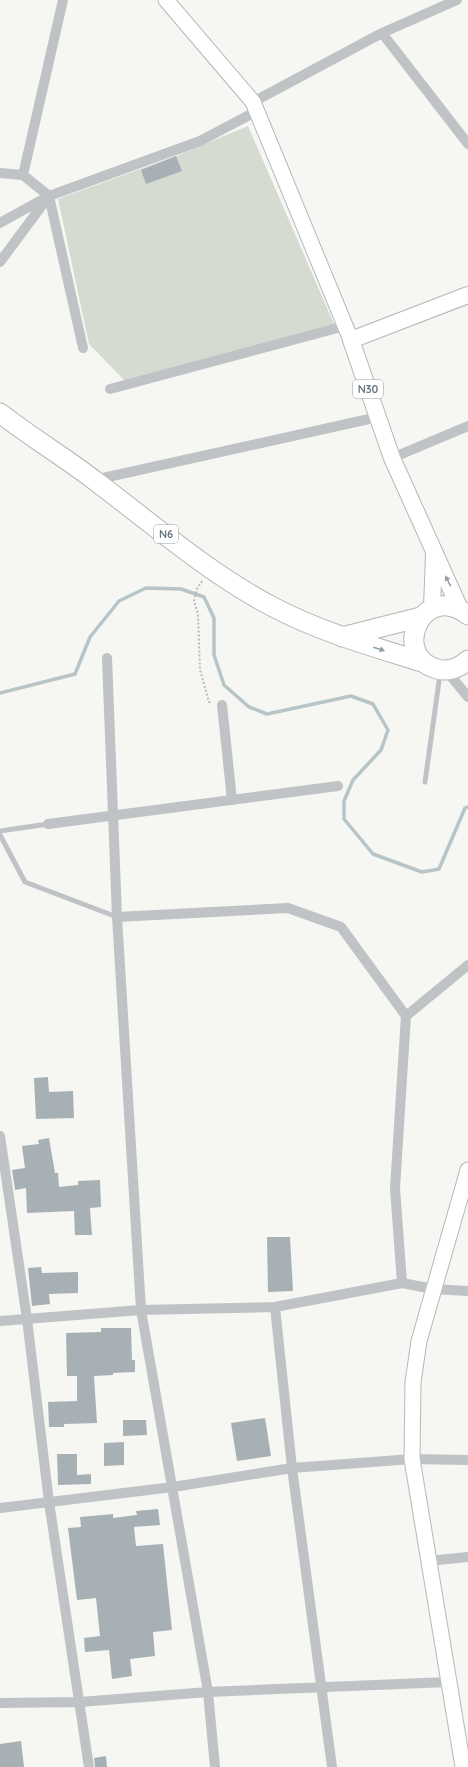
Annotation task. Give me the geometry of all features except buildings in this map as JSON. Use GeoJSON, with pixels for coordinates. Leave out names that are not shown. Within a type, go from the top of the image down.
{"type":"FeatureCollection","features":[{"type":"Feature","properties":{"kind":"highway","name":"N6"},"geometry":{"type":"LineString","coordinates":[[0,413],[94,480],[210,568],[240,588],[275,608],[342,637],[451,668]]}},
{"type":"Feature","properties":{"kind":"highway"},"geometry":{"type":"LineString","coordinates":[[342,637],[427,613],[442,606],[464,612]]}},
{"type":"Feature","properties":{"kind":"highway"},"geometry":{"type":"LineString","coordinates":[[427,613],[414,630],[414,644],[420,657],[451,668]]}},
{"type":"Feature","properties":{"kind":"main road"},"geometry":{"type":"LineString","coordinates":[[166,0],[255,106],[348,333],[468,295]]}},
{"type":"Feature","properties":{"kind":"main road","name":"N30"},"geometry":{"type":"LineString","coordinates":[[348,333],[392,458],[434,553],[464,612]]}},
{"type":"Feature","properties":{"kind":"main road","name":"N30"},"geometry":{"type":"LineString","coordinates":[[427,613],[434,553]]}},
{"type":"Feature","properties":{"kind":"main road"},"geometry":{"type":"LineString","coordinates":[[463,1767],[463,1744],[448,1682],[412,1459],[413,1382],[419,1341],[468,1170]]}},
{"type":"Feature","properties":{"kind":"street"},"geometry":{"type":"LineString","coordinates":[[23,175],[63,0]]}},
{"type":"Feature","properties":{"kind":"street"},"geometry":{"type":"LineString","coordinates":[[0,223],[49,196],[200,141],[255,106],[382,33],[457,0]]}},
{"type":"Feature","properties":{"kind":"street"},"geometry":{"type":"LineString","coordinates":[[382,33],[468,144]]}},
{"type":"Feature","properties":{"kind":"street"},"geometry":{"type":"LineString","coordinates":[[0,173],[23,175],[49,196],[83,348]]}},
{"type":"Feature","properties":{"kind":"street"},"geometry":{"type":"LineString","coordinates":[[0,262],[49,196]]}},
{"type":"Feature","properties":{"kind":"street"},"geometry":{"type":"LineString","coordinates":[[110,389],[348,333]]}},
{"type":"Feature","properties":{"kind":"street"},"geometry":{"type":"LineString","coordinates":[[94,480],[378,417]]}},
{"type":"Feature","properties":{"kind":"street"},"geometry":{"type":"LineString","coordinates":[[392,458],[468,426]]}},
{"type":"Feature","properties":{"kind":"street"},"geometry":{"type":"LineString","coordinates":[[107,658],[117,917],[141,1310],[208,1692],[215,1767]]}},
{"type":"Feature","properties":{"kind":"street"},"geometry":{"type":"LineString","coordinates":[[451,668],[468,697]]}},
{"type":"Feature","properties":{"kind":"street"},"geometry":{"type":"LineString","coordinates":[[222,705],[232,800]]}},
{"type":"Feature","properties":{"kind":"street"},"geometry":{"type":"LineString","coordinates":[[48,824],[338,786]]}},
{"type":"Feature","properties":{"kind":"street"},"geometry":{"type":"LineString","coordinates":[[117,917],[288,908],[341,927],[406,1016],[395,1188],[402,1283]]}},
{"type":"Feature","properties":{"kind":"street"},"geometry":{"type":"LineString","coordinates":[[406,1016],[468,965]]}},
{"type":"Feature","properties":{"kind":"street"},"geometry":{"type":"LineString","coordinates":[[0,1136],[27,1319],[49,1502],[89,1767]]}},
{"type":"Feature","properties":{"kind":"street"},"geometry":{"type":"LineString","coordinates":[[0,1321],[141,1310],[275,1307],[402,1283],[433,1289],[468,1291]]}},
{"type":"Feature","properties":{"kind":"street"},"geometry":{"type":"LineString","coordinates":[[275,1307],[292,1468],[332,1767]]}},
{"type":"Feature","properties":{"kind":"street"},"geometry":{"type":"LineString","coordinates":[[0,1508],[173,1487],[292,1468],[412,1459],[468,1460]]}},
{"type":"Feature","properties":{"kind":"street"},"geometry":{"type":"LineString","coordinates":[[428,1561],[468,1557]]}},
{"type":"Feature","properties":{"kind":"street"},"geometry":{"type":"LineString","coordinates":[[0,1703],[80,1702],[208,1692],[448,1682]]}},
{"type":"Feature","properties":{"kind":"lane"},"geometry":{"type":"LineString","coordinates":[[425,782],[451,668]]}},
{"type":"Feature","properties":{"kind":"lane"},"geometry":{"type":"LineString","coordinates":[[0,830],[48,824]]}},
{"type":"Feature","properties":{"kind":"lane"},"geometry":{"type":"LineString","coordinates":[[0,835],[25,882],[117,917]]}},
{"type":"Feature","properties":{"kind":"path"},"geometry":{"type":"LineString","coordinates":[[197,589],[194,601],[198,614],[200,670],[209,702],[222,705]]}},
{"type":"Feature","properties":{"kind":"shaded area"},"geometry":{"type":"Polygon","coordinates":[[[248,126],[334,324],[125,381],[89,344],[58,199],[176,156],[248,126]]]}},
{"type":"Feature","properties":{"kind":"waterway"},"geometry":{"type":"LineString","coordinates":[[0,693],[75,674],[90,637],[119,601],[146,588],[181,589],[204,597],[214,618],[214,655],[224,685],[249,707],[267,714],[351,696],[373,704],[388,730],[381,750],[353,780],[344,801],[344,819],[373,854],[422,872],[439,869],[465,808],[468,807]]}}]}
